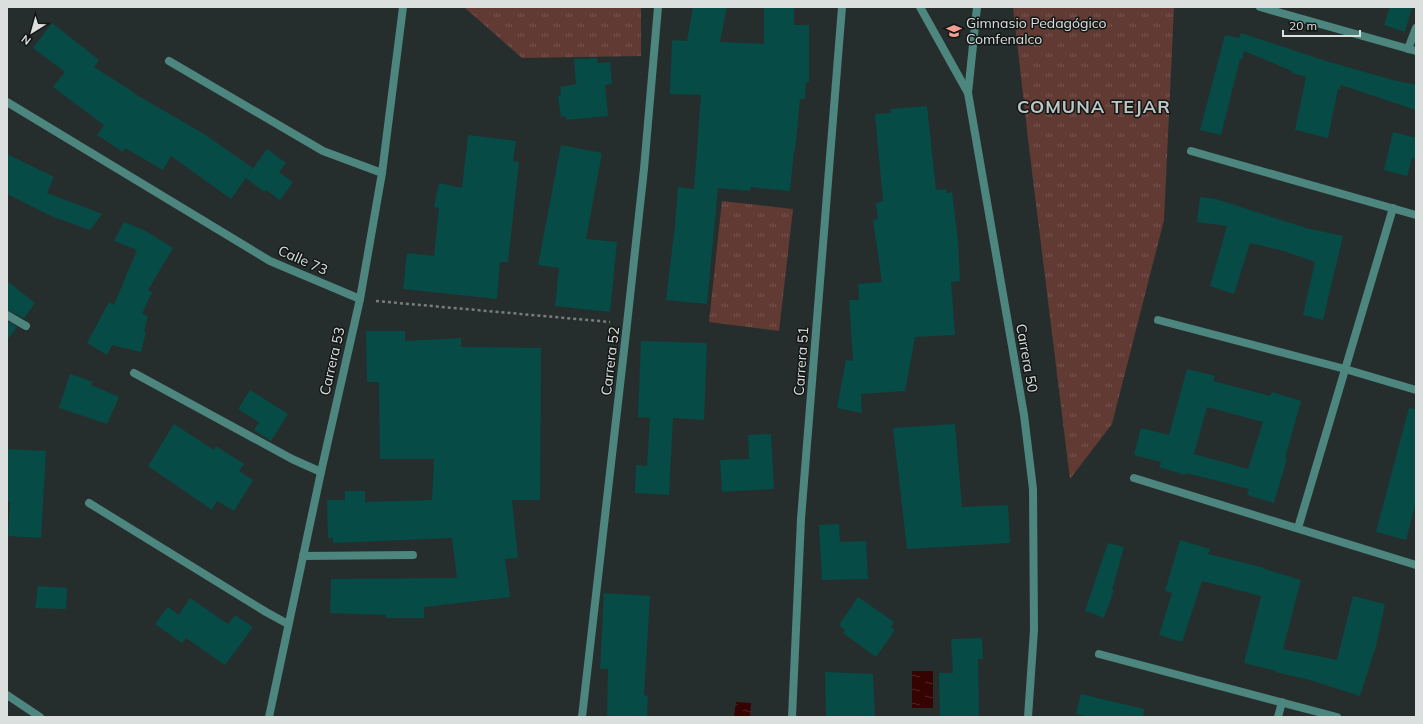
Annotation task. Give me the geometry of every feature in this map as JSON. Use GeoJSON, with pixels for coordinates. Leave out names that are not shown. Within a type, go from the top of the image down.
{"type":"FeatureCollection","features":[{"type":"Feature","properties":{"kind":"street","name":"Carrera 53"},"geometry":{"type":"LineString","coordinates":[[269,717],[321,472],[360,299],[382,173],[403,7]]}},
{"type":"Feature","properties":{"kind":"street","name":"Carrera 52"},"geometry":{"type":"LineString","coordinates":[[582,717],[628,324],[644,169],[658,7]]}},
{"type":"Feature","properties":{"kind":"street","name":"Carrera 51"},"geometry":{"type":"LineString","coordinates":[[792,717],[801,520],[842,7]]}},
{"type":"Feature","properties":{"kind":"street"},"geometry":{"type":"LineString","coordinates":[[920,7],[968,93]]}},
{"type":"Feature","properties":{"kind":"street","name":"Carrera 50"},"geometry":{"type":"LineString","coordinates":[[977,7],[968,93],[1024,415],[1033,489],[1034,630],[1028,717]]}},
{"type":"Feature","properties":{"kind":"street"},"geometry":{"type":"LineString","coordinates":[[1260,7],[1412,50],[1416,28]]}},
{"type":"Feature","properties":{"kind":"street"},"geometry":{"type":"LineString","coordinates":[[169,61],[322,151],[382,173]]}},
{"type":"Feature","properties":{"kind":"street","name":"Calle 73"},"geometry":{"type":"LineString","coordinates":[[7,102],[270,261],[360,299]]}},
{"type":"Feature","properties":{"kind":"street"},"geometry":{"type":"LineString","coordinates":[[1190,151],[1416,214]]}},
{"type":"Feature","properties":{"kind":"street"},"geometry":{"type":"LineString","coordinates":[[1298,528],[1393,208]]}},
{"type":"Feature","properties":{"kind":"street"},"geometry":{"type":"LineString","coordinates":[[7,315],[26,326]]}},
{"type":"Feature","properties":{"kind":"street"},"geometry":{"type":"LineString","coordinates":[[1158,320],[1345,369],[1416,390]]}},
{"type":"Feature","properties":{"kind":"street"},"geometry":{"type":"LineString","coordinates":[[134,373],[292,459],[321,472]]}},
{"type":"Feature","properties":{"kind":"street"},"geometry":{"type":"LineString","coordinates":[[1134,478],[1416,565]]}},
{"type":"Feature","properties":{"kind":"street"},"geometry":{"type":"LineString","coordinates":[[89,503],[288,624]]}},
{"type":"Feature","properties":{"kind":"street"},"geometry":{"type":"LineString","coordinates":[[303,556],[413,555]]}},
{"type":"Feature","properties":{"kind":"street"},"geometry":{"type":"LineString","coordinates":[[1099,654],[1338,717]]}},
{"type":"Feature","properties":{"kind":"street"},"geometry":{"type":"LineString","coordinates":[[7,696],[40,717]]}},
{"type":"Feature","properties":{"kind":"street"},"geometry":{"type":"LineString","coordinates":[[1278,717],[1282,702]]}},
{"type":"Feature","properties":{"kind":"path"},"geometry":{"type":"LineString","coordinates":[[360,299],[628,324]]}},
{"type":"Feature","properties":{"kind":"green space"},"geometry":{"type":"Polygon","coordinates":[[[464,7],[641,7],[641,56],[522,58],[464,7]]]}},
{"type":"Feature","properties":{"kind":"green space"},"geometry":{"type":"Polygon","coordinates":[[[1013,7],[1174,7],[1164,220],[1112,424],[1070,479],[1029,147],[1013,7]]]}},
{"type":"Feature","properties":{"kind":"green space"},"geometry":{"type":"Polygon","coordinates":[[[722,201],[793,209],[779,331],[709,322],[722,201]]]}},
{"type":"Feature","properties":{"kind":"water"},"geometry":{"type":"Polygon","coordinates":[[[912,671],[933,671],[933,708],[912,708],[912,671]]]}},
{"type":"Feature","properties":{"kind":"water"},"geometry":{"type":"Polygon","coordinates":[[[736,702],[751,703],[750,717],[734,717],[736,702]]]}},
{"type":"Feature","properties":{"kind":"building"},"geometry":{"type":"Polygon","coordinates":[[[693,7],[727,7],[720,42],[764,44],[764,7],[794,7],[794,25],[809,25],[809,82],[806,82],[805,99],[800,99],[790,191],[750,187],[750,191],[718,188],[707,304],[666,300],[678,187],[694,189],[701,95],[670,94],[672,40],[687,41],[693,7]]]}},
{"type":"Feature","properties":{"kind":"building"},"geometry":{"type":"Polygon","coordinates":[[[1390,7],[1412,7],[1405,32],[1384,25],[1390,7]]]}},
{"type":"Feature","properties":{"kind":"building"},"geometry":{"type":"Polygon","coordinates":[[[52,23],[99,60],[94,67],[135,94],[204,134],[253,168],[231,199],[171,156],[163,170],[125,148],[123,152],[97,135],[104,125],[53,87],[65,72],[33,48],[52,23]]]}},
{"type":"Feature","properties":{"kind":"building"},"geometry":{"type":"Polygon","coordinates":[[[1241,33],[1326,61],[1416,85],[1416,110],[1341,85],[1340,89],[1338,89],[1328,138],[1295,130],[1306,77],[1292,73],[1292,71],[1244,51],[1242,60],[1240,59],[1221,135],[1200,130],[1225,35],[1239,38],[1241,33]]]}},
{"type":"Feature","properties":{"kind":"building"},"geometry":{"type":"Polygon","coordinates":[[[597,58],[598,63],[610,62],[612,84],[605,85],[608,116],[566,120],[566,116],[561,117],[558,96],[561,95],[560,87],[576,84],[574,59],[597,58]]]}},
{"type":"Feature","properties":{"kind":"building"},"geometry":{"type":"Polygon","coordinates":[[[927,106],[936,190],[946,189],[946,193],[952,192],[958,240],[960,281],[951,282],[955,335],[915,337],[905,391],[861,394],[862,413],[837,408],[846,360],[853,361],[849,300],[859,300],[858,284],[882,282],[873,220],[878,219],[876,203],[883,201],[875,114],[891,113],[891,109],[927,106]]]}},
{"type":"Feature","properties":{"kind":"building"},"geometry":{"type":"Polygon","coordinates":[[[1393,132],[1416,138],[1416,159],[1412,158],[1407,176],[1384,170],[1393,132]]]}},
{"type":"Feature","properties":{"kind":"building"},"geometry":{"type":"Polygon","coordinates":[[[468,135],[516,141],[513,161],[519,162],[508,262],[500,262],[497,299],[403,289],[407,253],[434,256],[439,208],[434,207],[439,183],[462,188],[468,135]]]}},
{"type":"Feature","properties":{"kind":"building"},"geometry":{"type":"Polygon","coordinates":[[[561,145],[602,153],[586,239],[617,242],[610,312],[555,306],[559,268],[538,265],[561,145]]]}},
{"type":"Feature","properties":{"kind":"building"},"geometry":{"type":"Polygon","coordinates":[[[267,149],[286,163],[279,172],[293,182],[280,200],[266,190],[264,192],[246,178],[267,149]]]}},
{"type":"Feature","properties":{"kind":"building"},"geometry":{"type":"Polygon","coordinates":[[[7,154],[54,177],[47,193],[102,214],[90,230],[51,216],[7,194],[7,154]]]}},
{"type":"Feature","properties":{"kind":"building"},"geometry":{"type":"Polygon","coordinates":[[[1200,197],[1216,199],[1306,228],[1343,236],[1323,320],[1303,315],[1315,262],[1284,251],[1250,243],[1234,294],[1210,286],[1227,226],[1197,222],[1200,197]]]}},
{"type":"Feature","properties":{"kind":"building"},"geometry":{"type":"Polygon","coordinates":[[[124,222],[144,230],[173,248],[148,290],[152,292],[142,314],[148,316],[141,352],[112,345],[107,355],[87,343],[109,302],[114,305],[137,250],[114,241],[124,222]]]}},
{"type":"Feature","properties":{"kind":"building"},"geometry":{"type":"Polygon","coordinates":[[[7,281],[35,303],[24,318],[7,310],[7,281]]]}},
{"type":"Feature","properties":{"kind":"building"},"geometry":{"type":"Polygon","coordinates":[[[7,321],[17,327],[7,340],[7,321]]]}},
{"type":"Feature","properties":{"kind":"building"},"geometry":{"type":"Polygon","coordinates":[[[366,331],[405,331],[405,341],[461,338],[461,347],[541,348],[540,500],[512,500],[518,558],[505,559],[510,597],[424,607],[424,618],[386,618],[386,615],[330,613],[331,579],[457,578],[452,538],[333,543],[333,538],[328,538],[327,500],[345,500],[345,491],[365,491],[365,502],[432,500],[434,459],[380,459],[379,382],[367,382],[366,331]]]}},
{"type":"Feature","properties":{"kind":"building"},"geometry":{"type":"Polygon","coordinates":[[[641,341],[707,343],[704,420],[673,418],[669,495],[635,493],[636,465],[647,466],[650,418],[638,417],[641,341]]]}},
{"type":"Feature","properties":{"kind":"building"},"geometry":{"type":"Polygon","coordinates":[[[1187,369],[1215,376],[1213,381],[1270,396],[1272,392],[1301,401],[1285,458],[1287,459],[1274,503],[1247,495],[1249,489],[1186,473],[1185,475],[1159,467],[1161,462],[1134,455],[1141,428],[1169,435],[1187,369]],[[1207,407],[1194,454],[1248,469],[1263,422],[1207,407]]]}},
{"type":"Feature","properties":{"kind":"building"},"geometry":{"type":"Polygon","coordinates":[[[70,374],[93,382],[91,385],[119,397],[107,424],[59,408],[70,374]]]}},
{"type":"Feature","properties":{"kind":"building"},"geometry":{"type":"Polygon","coordinates":[[[250,390],[288,414],[271,441],[254,430],[259,422],[238,409],[250,390]]]}},
{"type":"Feature","properties":{"kind":"building"},"geometry":{"type":"Polygon","coordinates":[[[1409,408],[1416,409],[1416,502],[1406,540],[1376,532],[1409,408]]]}},
{"type":"Feature","properties":{"kind":"building"},"geometry":{"type":"Polygon","coordinates":[[[174,424],[214,450],[216,446],[244,464],[239,471],[253,480],[234,511],[217,501],[212,510],[148,466],[174,424]]]}},
{"type":"Feature","properties":{"kind":"building"},"geometry":{"type":"Polygon","coordinates":[[[955,424],[962,507],[1008,505],[1010,543],[907,549],[893,428],[955,424]]]}},
{"type":"Feature","properties":{"kind":"building"},"geometry":{"type":"Polygon","coordinates":[[[771,434],[774,489],[722,492],[720,460],[749,459],[748,435],[771,434]]]}},
{"type":"Feature","properties":{"kind":"building"},"geometry":{"type":"Polygon","coordinates":[[[7,449],[46,451],[41,538],[8,536],[10,501],[7,501],[7,449]]]}},
{"type":"Feature","properties":{"kind":"building"},"geometry":{"type":"Polygon","coordinates":[[[839,524],[840,542],[866,541],[868,579],[822,580],[819,525],[839,524]]]}},
{"type":"Feature","properties":{"kind":"building"},"geometry":{"type":"Polygon","coordinates":[[[1180,540],[1210,549],[1208,554],[1265,568],[1264,569],[1301,580],[1283,649],[1337,660],[1353,596],[1385,604],[1376,646],[1360,696],[1306,679],[1244,663],[1261,596],[1202,581],[1182,642],[1159,635],[1172,593],[1165,591],[1180,540]]]}},
{"type":"Feature","properties":{"kind":"building"},"geometry":{"type":"Polygon","coordinates":[[[1108,543],[1124,547],[1112,590],[1114,590],[1104,618],[1085,611],[1108,543]]]}},
{"type":"Feature","properties":{"kind":"building"},"geometry":{"type":"Polygon","coordinates":[[[38,586],[67,588],[66,609],[35,608],[38,586]]]}},
{"type":"Feature","properties":{"kind":"building"},"geometry":{"type":"Polygon","coordinates":[[[604,593],[650,596],[644,695],[648,696],[647,717],[607,717],[608,669],[600,669],[604,593]]]}},
{"type":"Feature","properties":{"kind":"building"},"geometry":{"type":"Polygon","coordinates":[[[858,597],[894,622],[891,627],[895,630],[876,657],[843,633],[845,630],[839,625],[858,597]]]}},
{"type":"Feature","properties":{"kind":"building"},"geometry":{"type":"Polygon","coordinates":[[[190,598],[228,624],[235,615],[253,627],[225,665],[186,638],[182,643],[155,624],[168,607],[179,615],[190,598]]]}},
{"type":"Feature","properties":{"kind":"building"},"geometry":{"type":"Polygon","coordinates":[[[982,638],[983,659],[978,659],[979,717],[940,717],[939,673],[953,673],[951,639],[982,638]]]}},
{"type":"Feature","properties":{"kind":"building"},"geometry":{"type":"Polygon","coordinates":[[[825,672],[873,674],[875,717],[826,717],[825,672]]]}},
{"type":"Feature","properties":{"kind":"building"},"geometry":{"type":"Polygon","coordinates":[[[1081,694],[1144,709],[1143,717],[1092,717],[1076,714],[1081,694]]]}},
{"type":"Feature","properties":{"kind":"place","name":"Gimnasio Pedagógico Comfenalco"},"geometry":{"type":"Point","coordinates":[954,31]}},
{"type":"Feature","properties":{"kind":"district","name":"COMUNA TEJAR"},"geometry":{"type":"Point","coordinates":[1094,107]}}]}
